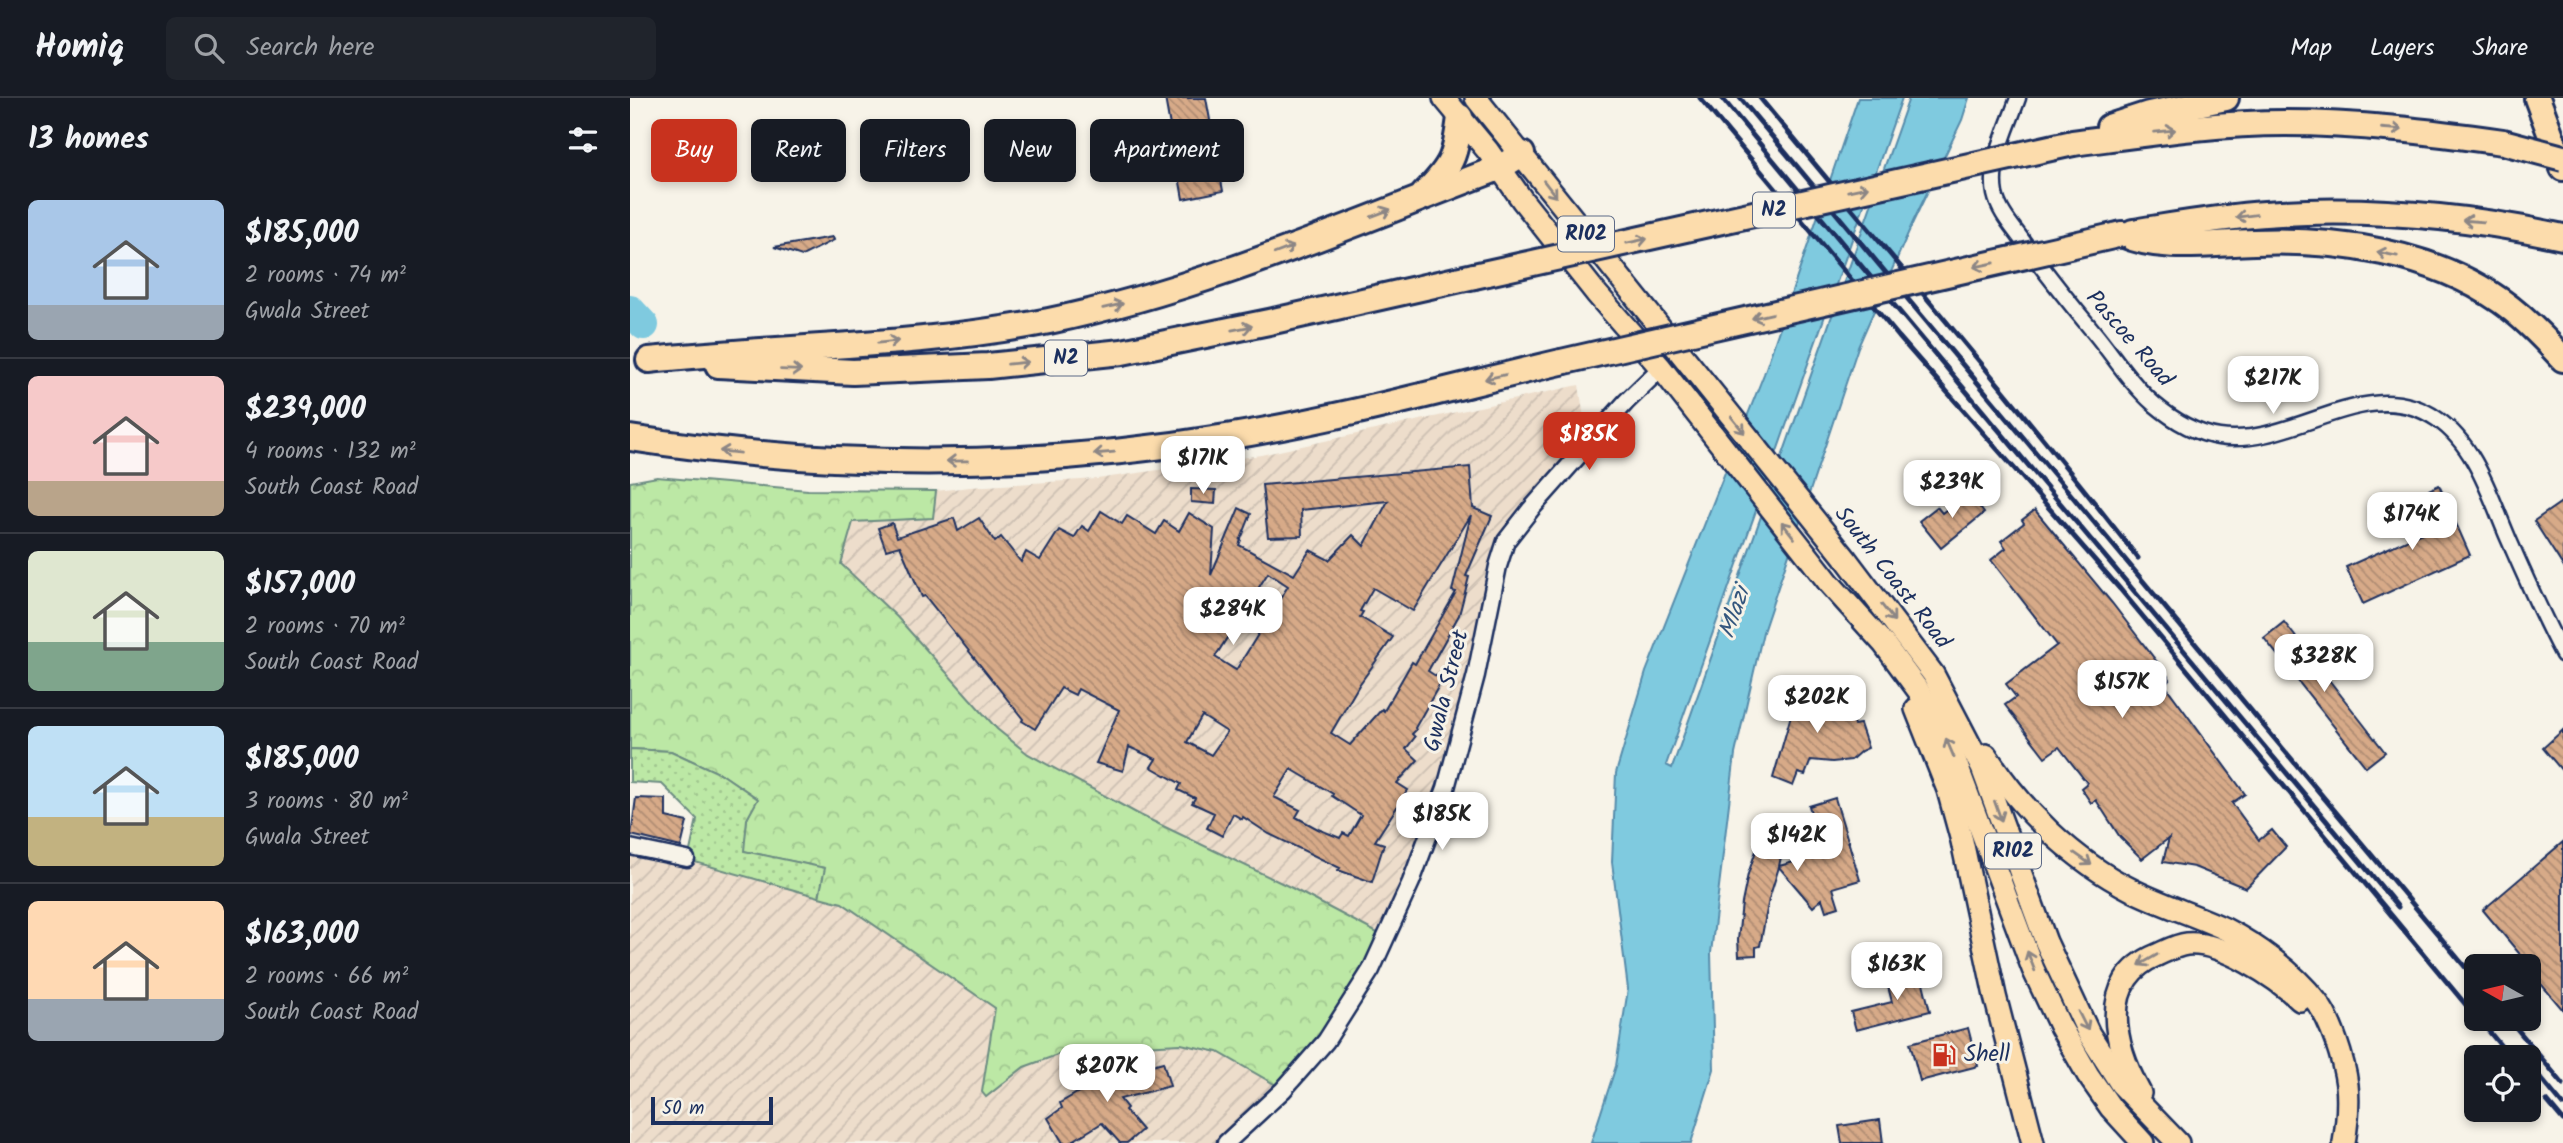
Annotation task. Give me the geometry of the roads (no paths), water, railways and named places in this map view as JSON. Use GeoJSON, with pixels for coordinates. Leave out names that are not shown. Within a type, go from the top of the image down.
{"type":"FeatureCollection","features":[{"type":"Feature","properties":{"kind":"highway"},"geometry":{"type":"LineString","coordinates":[[2073,143],[2120,122],[2226,98]]}},
{"type":"Feature","properties":{"kind":"highway"},"geometry":{"type":"LineString","coordinates":[[2537,98],[2563,168]]}},
{"type":"Feature","properties":{"kind":"highway"},"geometry":{"type":"LineString","coordinates":[[1419,199],[1445,173],[1452,161],[1457,145],[1460,104]]}},
{"type":"Feature","properties":{"kind":"highway","name":"N2"},"geometry":{"type":"LineString","coordinates":[[640,358],[772,369],[853,372],[988,366],[1122,352],[1269,322],[2073,143],[2207,127],[2285,123],[2426,131],[2503,142],[2563,158]]}},
{"type":"Feature","properties":{"kind":"highway"},"geometry":{"type":"LineString","coordinates":[[640,358],[865,344],[954,335],[1048,321],[1121,304],[1220,275],[1499,168],[1522,155]]}},
{"type":"Feature","properties":{"kind":"highway"},"geometry":{"type":"LineString","coordinates":[[630,438],[700,449],[798,459],[893,463],[1025,459],[1119,452],[1227,437],[1366,408],[2122,234],[2266,214],[2357,213],[2498,223],[2552,234]]}},
{"type":"Feature","properties":{"kind":"highway"},"geometry":{"type":"LineString","coordinates":[[2122,234],[2148,244],[2260,241],[2339,246],[2428,264],[2459,277],[2499,300],[2540,334],[2563,359]]}},
{"type":"Feature","properties":{"kind":"main road","name":"South Coast Road"},"geometry":{"type":"LineString","coordinates":[[1460,104],[1522,155],[1846,559],[1933,674],[1982,768],[2046,942],[2094,1042],[2121,1084],[2178,1143]]}},
{"type":"Feature","properties":{"kind":"main road","name":"South Coast Road"},"geometry":{"type":"LineString","coordinates":[[1460,104],[1499,168],[1596,293],[1661,368],[1849,608],[1884,644],[1918,690],[1947,739],[2034,969],[2060,1026],[2088,1075],[2111,1108],[2143,1143]]}},
{"type":"Feature","properties":{"kind":"main road"},"geometry":{"type":"LineString","coordinates":[[1849,608],[1914,702],[1948,790],[1995,996],[2033,1143]]}},
{"type":"Feature","properties":{"kind":"main road"},"geometry":{"type":"LineString","coordinates":[[1933,674],[2008,787],[2038,821],[2078,856],[2131,889],[2225,929],[2248,943],[2287,971],[2317,1002],[2336,1042],[2347,1084],[2344,1143]]}},
{"type":"Feature","properties":{"kind":"main road"},"geometry":{"type":"LineString","coordinates":[[2155,1120],[2132,1079],[2118,1045],[2115,1013],[2122,984],[2141,961],[2187,944],[2233,955],[2286,989],[2310,1010],[2320,1027],[2339,1094],[2334,1143]]}},
{"type":"Feature","properties":{"kind":"street","name":"Pascoe Road"},"geometry":{"type":"LineString","coordinates":[[2018,98],[1994,169],[1995,192],[2001,210],[2061,295],[2152,402],[2183,426],[2227,438],[2246,439],[2272,435],[2375,402],[2420,409],[2438,420],[2455,434],[2472,458],[2563,655]]}},
{"type":"Feature","properties":{"kind":"street","name":"Gwala Street"},"geometry":{"type":"LineString","coordinates":[[1226,1143],[1283,1090],[1326,1041],[1371,970],[1411,882],[1446,788],[1476,675],[1498,566],[1506,541],[1610,420],[1661,368]]}},
{"type":"Feature","properties":{"kind":"street"},"geometry":{"type":"LineString","coordinates":[[630,847],[687,859]]}},
{"type":"Feature","properties":{"kind":"water","name":"Mlazi"},"geometry":{"type":"Polygon","coordinates":[[[1858,98],[1902,98],[1666,765],[1672,768],[1909,98],[1969,98],[1962,120],[1858,347],[1763,632],[1735,754],[1711,953],[1714,1069],[1691,1143],[1591,1143],[1616,1066],[1628,989],[1612,862],[1616,773],[1646,672],[1764,374],[1858,98]]]}},
{"type":"Feature","properties":{"kind":"waterway"},"geometry":{"type":"LineString","coordinates":[[630,310],[644,325]]}},
{"type":"Feature","properties":{"kind":"railway"},"geometry":{"type":"LineString","coordinates":[[1700,98],[1899,337],[2120,589],[2464,1003]]}},
{"type":"Feature","properties":{"kind":"railway"},"geometry":{"type":"LineString","coordinates":[[1722,98],[2398,907]]}},
{"type":"Feature","properties":{"kind":"railway"},"geometry":{"type":"LineString","coordinates":[[1740,98],[2464,966]]}},
{"type":"Feature","properties":{"kind":"railway"},"geometry":{"type":"LineString","coordinates":[[1760,98],[1998,384],[2138,558]]}},
{"type":"Feature","properties":{"kind":"railway"},"geometry":{"type":"LineString","coordinates":[[2489,1031],[2500,1045]]}},
{"type":"Feature","properties":{"kind":"railway"},"geometry":{"type":"LineString","coordinates":[[2519,1031],[2563,1084]]}},
{"type":"Feature","properties":{"kind":"railway"},"geometry":{"type":"LineString","coordinates":[[2541,1078],[2563,1105]]}},
{"type":"Feature","properties":{"kind":"railway"},"geometry":{"type":"LineString","coordinates":[[2547,1101],[2563,1120]]}},
{"type":"Feature","properties":{"kind":"place","name":"Shell"},"geometry":{"type":"Point","coordinates":[1944,1055]}}]}
